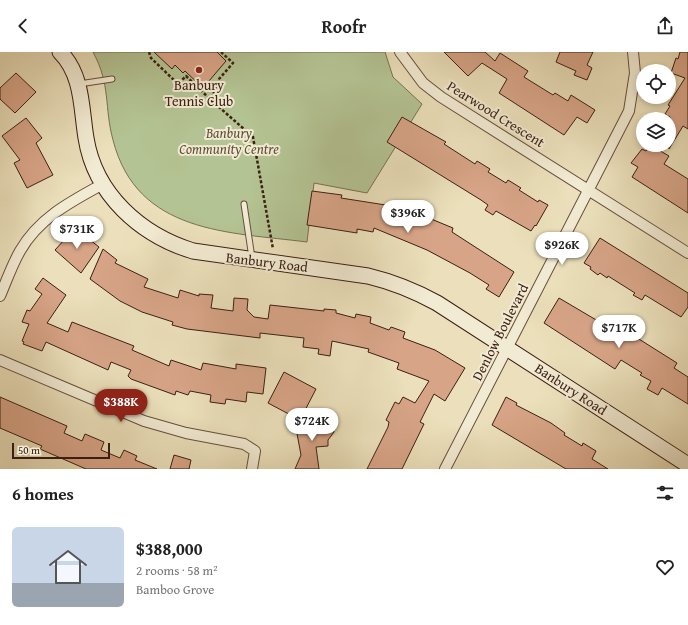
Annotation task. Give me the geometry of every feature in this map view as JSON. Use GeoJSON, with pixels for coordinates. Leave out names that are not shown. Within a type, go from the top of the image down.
{"type":"FeatureCollection","features":[{"type":"Feature","properties":{"kind":"street","name":"Banbury Road"},"geometry":{"type":"LineString","coordinates":[[60,52],[68,59],[78,84],[86,139],[94,165],[103,184],[114,201],[133,220],[171,244],[217,256],[351,273],[389,281],[437,303],[688,465]]}},
{"type":"Feature","properties":{"kind":"street","name":"Pearwood Crescent"},"geometry":{"type":"LineString","coordinates":[[400,52],[423,83],[442,97],[688,254]]}},
{"type":"Feature","properties":{"kind":"street","name":"Denlow Boulevard"},"geometry":{"type":"LineString","coordinates":[[445,469],[628,111],[635,73],[633,52]]}},
{"type":"Feature","properties":{"kind":"street"},"geometry":{"type":"LineString","coordinates":[[0,296],[19,252],[30,235],[59,208],[103,184]]}},
{"type":"Feature","properties":{"kind":"street"},"geometry":{"type":"LineString","coordinates":[[0,360],[144,421],[186,433],[244,444],[255,451],[252,469]]}},
{"type":"Feature","properties":{"kind":"lane"},"geometry":{"type":"LineString","coordinates":[[78,84],[112,79]]}},
{"type":"Feature","properties":{"kind":"lane"},"geometry":{"type":"LineString","coordinates":[[244,204],[252,260]]}},
{"type":"Feature","properties":{"kind":"path"},"geometry":{"type":"LineString","coordinates":[[149,52],[151,58],[178,84],[186,76],[253,137],[276,263]]}},
{"type":"Feature","properties":{"kind":"path"},"geometry":{"type":"LineString","coordinates":[[211,100],[218,79],[233,63],[222,52]]}},
{"type":"Feature","properties":{"kind":"green space","name":"Banbury Community Centre"},"geometry":{"type":"Polygon","coordinates":[[[93,52],[385,52],[393,77],[422,104],[367,193],[314,183],[307,242],[247,235],[218,230],[190,222],[164,211],[142,194],[125,171],[113,140],[110,128],[105,86],[99,64],[93,52]]]}},
{"type":"Feature","properties":{"kind":"building","name":"Banbury Tennis Club"},"geometry":{"type":"Polygon","coordinates":[[[154,52],[217,52],[226,61],[203,88],[185,71],[183,73],[175,65],[172,69],[154,52]]]}},
{"type":"Feature","properties":{"kind":"building"},"geometry":{"type":"Polygon","coordinates":[[[444,52],[485,52],[495,61],[500,53],[528,71],[524,77],[553,95],[555,93],[568,101],[571,95],[595,110],[587,123],[577,117],[564,135],[499,93],[507,79],[482,63],[468,76],[444,52]]]}},
{"type":"Feature","properties":{"kind":"building"},"geometry":{"type":"Polygon","coordinates":[[[560,52],[593,52],[587,65],[592,68],[587,80],[574,75],[576,71],[556,62],[560,52]]]}},
{"type":"Feature","properties":{"kind":"building"},"geometry":{"type":"Polygon","coordinates":[[[680,52],[688,52],[688,129],[683,126],[676,138],[676,112],[666,112],[670,106],[669,104],[676,104],[676,92],[685,78],[676,75],[676,64],[674,64],[676,58],[678,59],[680,52]]]}},
{"type":"Feature","properties":{"kind":"building"},"geometry":{"type":"Polygon","coordinates":[[[16,73],[36,92],[15,113],[0,99],[0,88],[16,73]]]}},
{"type":"Feature","properties":{"kind":"building"},"geometry":{"type":"Polygon","coordinates":[[[402,117],[446,142],[444,144],[475,164],[477,161],[490,169],[488,172],[506,183],[508,180],[521,188],[519,190],[538,202],[539,200],[548,205],[536,226],[535,225],[531,231],[496,211],[493,215],[485,210],[488,205],[481,200],[387,142],[402,117]]]}},
{"type":"Feature","properties":{"kind":"building"},"geometry":{"type":"Polygon","coordinates":[[[26,118],[42,138],[36,143],[53,175],[27,188],[14,163],[20,160],[2,136],[26,118]]]}},
{"type":"Feature","properties":{"kind":"building"},"geometry":{"type":"Polygon","coordinates":[[[640,152],[662,152],[669,156],[664,164],[688,179],[688,213],[632,177],[638,167],[631,163],[640,152]]]}},
{"type":"Feature","properties":{"kind":"building"},"geometry":{"type":"Polygon","coordinates":[[[312,191],[342,195],[341,198],[392,206],[393,204],[419,214],[453,228],[452,232],[514,272],[499,297],[486,289],[489,285],[470,273],[427,250],[374,228],[373,232],[357,229],[357,233],[307,225],[312,191]]]}},
{"type":"Feature","properties":{"kind":"building"},"geometry":{"type":"Polygon","coordinates":[[[75,228],[99,247],[81,273],[55,250],[75,228]]]}},
{"type":"Feature","properties":{"kind":"building"},"geometry":{"type":"Polygon","coordinates":[[[600,238],[688,293],[688,307],[681,317],[645,295],[642,300],[633,295],[635,293],[608,276],[607,278],[600,273],[598,275],[590,269],[591,267],[584,263],[600,238]]]}},
{"type":"Feature","properties":{"kind":"building"},"geometry":{"type":"Polygon","coordinates":[[[103,249],[117,260],[115,263],[148,279],[144,287],[178,298],[180,290],[199,296],[199,294],[213,295],[211,308],[233,311],[234,298],[248,299],[247,310],[254,317],[268,319],[270,305],[324,311],[324,309],[336,310],[336,313],[355,318],[356,314],[371,317],[370,323],[389,330],[391,327],[405,332],[403,338],[435,350],[465,368],[445,401],[434,394],[420,422],[424,424],[402,469],[367,469],[388,427],[389,422],[386,420],[395,402],[399,404],[403,397],[415,403],[429,381],[397,369],[399,363],[368,352],[369,349],[332,341],[330,356],[318,354],[319,349],[303,347],[304,338],[260,333],[260,338],[187,329],[172,325],[173,322],[142,312],[120,301],[90,279],[103,249]]]}},
{"type":"Feature","properties":{"kind":"building"},"geometry":{"type":"Polygon","coordinates":[[[43,278],[66,295],[47,323],[68,332],[72,322],[134,346],[132,350],[169,366],[171,360],[201,370],[203,363],[236,369],[236,364],[266,368],[263,394],[247,392],[246,402],[226,399],[225,404],[210,402],[211,395],[190,391],[188,395],[176,391],[175,395],[131,379],[128,376],[131,370],[111,362],[108,370],[46,342],[42,351],[23,344],[24,342],[22,341],[29,324],[22,322],[27,310],[30,311],[42,294],[35,289],[43,278]]]}},
{"type":"Feature","properties":{"kind":"building"},"geometry":{"type":"Polygon","coordinates":[[[559,298],[620,334],[623,329],[677,363],[674,368],[688,377],[688,404],[662,388],[658,395],[647,389],[651,381],[640,375],[642,373],[621,360],[615,369],[544,323],[559,298]]]}},
{"type":"Feature","properties":{"kind":"building"},"geometry":{"type":"Polygon","coordinates":[[[284,372],[316,389],[300,420],[268,403],[284,372]]]}},
{"type":"Feature","properties":{"kind":"building"},"geometry":{"type":"Polygon","coordinates":[[[0,397],[67,426],[64,433],[82,441],[85,434],[104,442],[101,450],[120,458],[124,450],[137,456],[135,460],[157,469],[86,469],[40,449],[42,446],[0,428],[0,397]]]}},
{"type":"Feature","properties":{"kind":"building"},"geometry":{"type":"Polygon","coordinates":[[[506,397],[517,403],[516,405],[551,423],[565,433],[564,435],[582,446],[583,443],[596,451],[592,459],[608,469],[566,469],[492,425],[506,397]]]}},
{"type":"Feature","properties":{"kind":"building"},"geometry":{"type":"Polygon","coordinates":[[[323,419],[333,427],[334,432],[328,440],[328,446],[316,447],[319,469],[295,469],[301,455],[295,423],[323,419]]]}},
{"type":"Feature","properties":{"kind":"building"},"geometry":{"type":"Polygon","coordinates":[[[174,455],[191,460],[189,469],[170,469],[174,455]]]}},
{"type":"Feature","properties":{"kind":"place","name":"Banbury Tennis Club"},"geometry":{"type":"Point","coordinates":[199,70]}}]}
